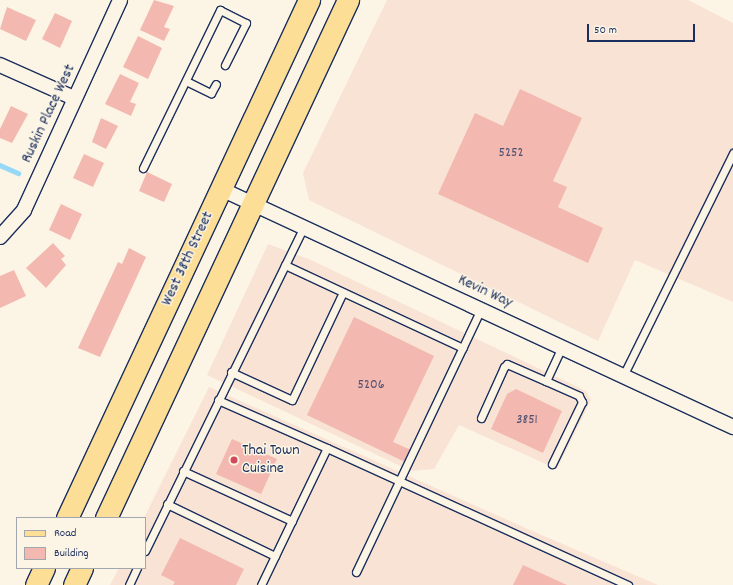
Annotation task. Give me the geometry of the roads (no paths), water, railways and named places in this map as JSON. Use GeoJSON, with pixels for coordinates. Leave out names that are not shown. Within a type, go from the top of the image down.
{"type":"FeatureCollection","features":[{"type":"Feature","properties":{"kind":"main road","name":"West 38th Street"},"geometry":{"type":"LineString","coordinates":[[67,517],[310,0]]}},
{"type":"Feature","properties":{"kind":"main road"},"geometry":{"type":"LineString","coordinates":[[106,517],[348,0]]}},
{"type":"Feature","properties":{"kind":"main road"},"geometry":{"type":"LineString","coordinates":[[36,585],[44,569]]}},
{"type":"Feature","properties":{"kind":"main road"},"geometry":{"type":"LineString","coordinates":[[74,585],[82,569]]}},
{"type":"Feature","properties":{"kind":"street","name":"Ruskin Place West"},"geometry":{"type":"LineString","coordinates":[[0,237],[24,210],[120,0]]}},
{"type":"Feature","properties":{"kind":"street"},"geometry":{"type":"LineString","coordinates":[[0,65],[74,98]]}},
{"type":"Feature","properties":{"kind":"street","name":"Kevin Way"},"geometry":{"type":"LineString","coordinates":[[221,189],[254,203],[733,427]]}},
{"type":"Feature","properties":{"kind":"lane"},"geometry":{"type":"LineString","coordinates":[[143,168],[220,10],[246,23],[225,65]]}},
{"type":"Feature","properties":{"kind":"lane"},"geometry":{"type":"LineString","coordinates":[[186,80],[211,93],[216,84]]}},
{"type":"Feature","properties":{"kind":"lane"},"geometry":{"type":"LineString","coordinates":[[623,376],[733,153]]}},
{"type":"Feature","properties":{"kind":"lane"},"geometry":{"type":"LineString","coordinates":[[146,549],[231,372],[304,227]]}},
{"type":"Feature","properties":{"kind":"lane"},"geometry":{"type":"LineString","coordinates":[[285,265],[342,294],[462,348]]}},
{"type":"Feature","properties":{"kind":"lane"},"geometry":{"type":"LineString","coordinates":[[231,372],[292,400],[342,294]]}},
{"type":"Feature","properties":{"kind":"lane"},"geometry":{"type":"LineString","coordinates":[[356,572],[481,309]]}},
{"type":"Feature","properties":{"kind":"lane"},"geometry":{"type":"LineString","coordinates":[[546,381],[562,347]]}},
{"type":"Feature","properties":{"kind":"lane"},"geometry":{"type":"LineString","coordinates":[[482,418],[507,364],[579,396],[582,402],[552,464]]}},
{"type":"Feature","properties":{"kind":"lane"},"geometry":{"type":"LineString","coordinates":[[218,400],[628,585]]}},
{"type":"Feature","properties":{"kind":"lane"},"geometry":{"type":"LineString","coordinates":[[261,585],[327,448]]}},
{"type":"Feature","properties":{"kind":"lane"},"geometry":{"type":"LineString","coordinates":[[183,471],[292,521]]}},
{"type":"Feature","properties":{"kind":"lane"},"geometry":{"type":"LineString","coordinates":[[168,504],[275,556]]}},
{"type":"Feature","properties":{"kind":"lane"},"geometry":{"type":"LineString","coordinates":[[129,585],[137,569]]}},
{"type":"Feature","properties":{"kind":"waterway"},"geometry":{"type":"LineString","coordinates":[[0,165],[18,173]]}},
{"type":"Feature","properties":{"kind":"place","name":"Thai Town Cuisine"},"geometry":{"type":"Point","coordinates":[234,460]}}]}
